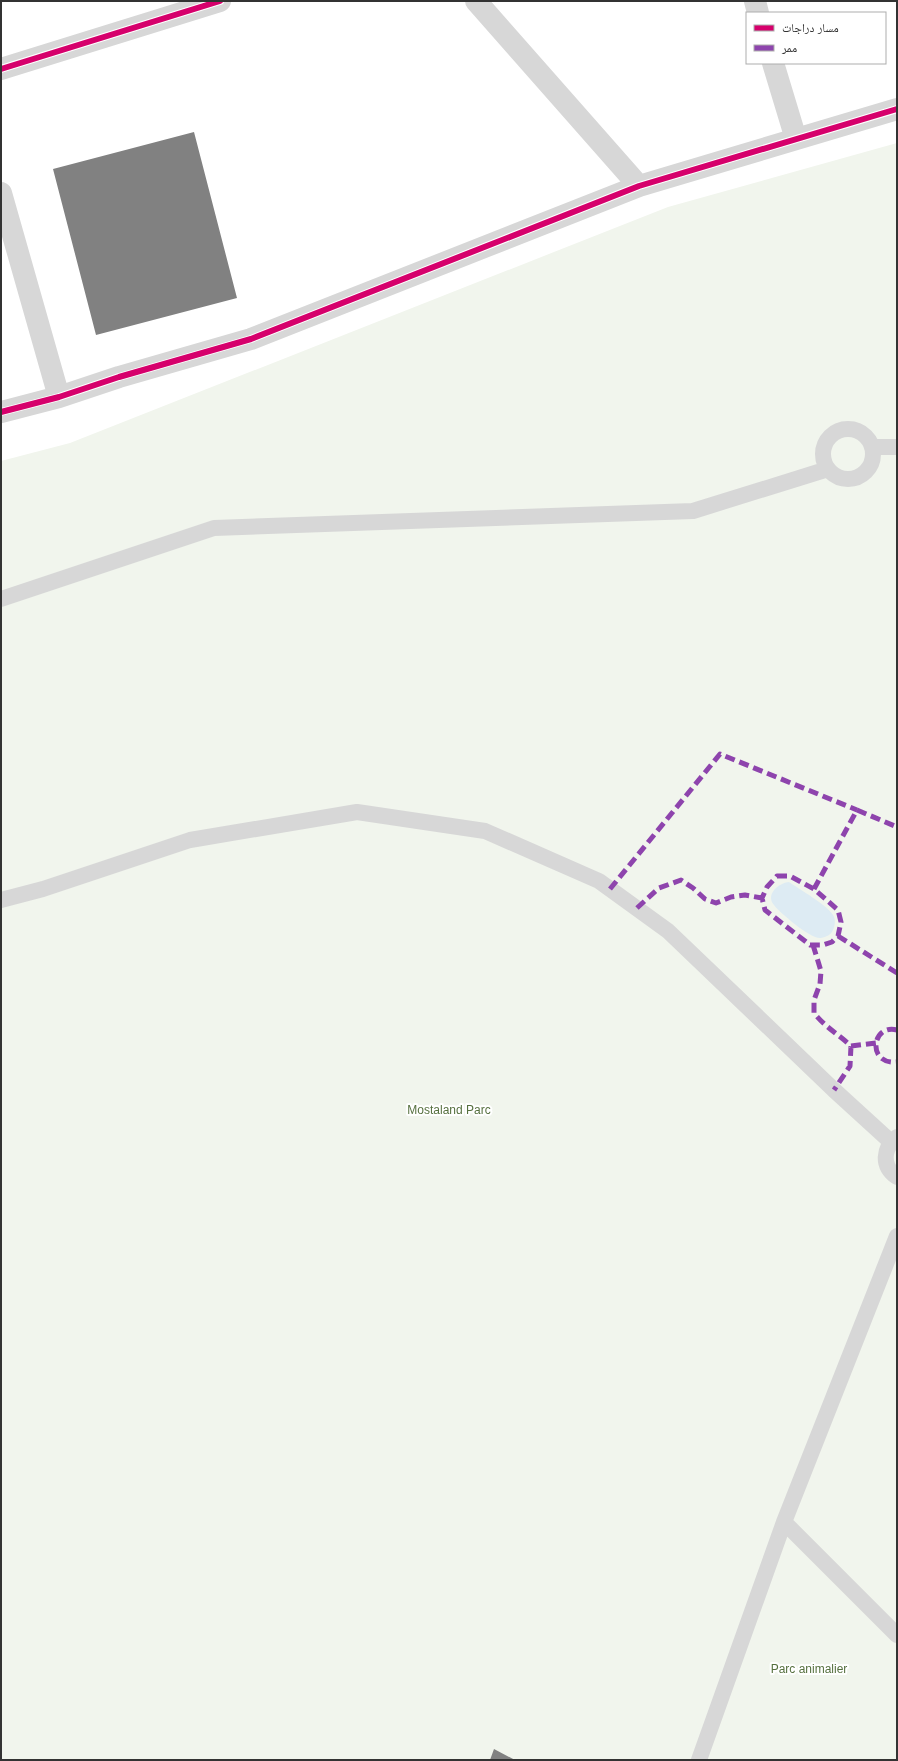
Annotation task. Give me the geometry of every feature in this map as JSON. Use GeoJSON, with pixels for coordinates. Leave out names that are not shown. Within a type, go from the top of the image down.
{"type":"FeatureCollection","features":[{"type":"Feature","properties":{"kind":"street"},"geometry":{"type":"LineString","coordinates":[[1,69],[220,1]]}},
{"type":"Feature","properties":{"kind":"street"},"geometry":{"type":"LineString","coordinates":[[476,1],[639,186]]}},
{"type":"Feature","properties":{"kind":"street"},"geometry":{"type":"LineString","coordinates":[[755,1],[758,12]]}},
{"type":"Feature","properties":{"kind":"street"},"geometry":{"type":"LineString","coordinates":[[773,64],[796,139]]}},
{"type":"Feature","properties":{"kind":"street"},"geometry":{"type":"LineString","coordinates":[[1,412],[59,397],[119,377],[251,340],[639,186],[897,109]]}},
{"type":"Feature","properties":{"kind":"street"},"geometry":{"type":"LineString","coordinates":[[1,193],[59,397]]}},
{"type":"Feature","properties":{"kind":"lane"},"geometry":{"type":"LineString","coordinates":[[850,428],[858,430],[870,440],[873,447],[874,456],[872,464],[860,477],[851,479],[842,478],[834,475],[828,469],[824,461],[823,453],[828,438],[834,432],[850,428]]}},
{"type":"Feature","properties":{"kind":"lane"},"geometry":{"type":"LineString","coordinates":[[873,447],[897,447]]}},
{"type":"Feature","properties":{"kind":"lane"},"geometry":{"type":"LineString","coordinates":[[1,599],[214,528],[693,511],[828,469]]}},
{"type":"Feature","properties":{"kind":"lane"},"geometry":{"type":"LineString","coordinates":[[1,912],[8,898],[43,889],[190,840],[357,812],[485,831],[599,881],[668,931],[834,1090],[894,1140],[885,1154],[886,1162],[892,1174],[897,1177]]}},
{"type":"Feature","properties":{"kind":"lane"},"geometry":{"type":"LineString","coordinates":[[699,1760],[784,1522],[897,1236]]}},
{"type":"Feature","properties":{"kind":"lane"},"geometry":{"type":"LineString","coordinates":[[784,1522],[897,1635]]}},
{"type":"Feature","properties":{"kind":"green space","name":"Mostaland Parc"},"geometry":{"type":"Polygon","coordinates":[[[897,143],[897,1760],[1,1760],[1,461],[70,443],[668,207],[897,143]]]}},
{"type":"Feature","properties":{"kind":"shaded area"},"geometry":{"type":"Polygon","coordinates":[[[789,882],[830,911],[835,918],[835,925],[830,934],[821,938],[811,935],[789,919],[774,905],[771,897],[772,893],[781,884],[789,882]]]}},
{"type":"Feature","properties":{"kind":"building"},"geometry":{"type":"Polygon","coordinates":[[[194,132],[237,298],[96,335],[53,169],[194,132]]]}},
{"type":"Feature","properties":{"kind":"building"},"geometry":{"type":"Polygon","coordinates":[[[494,1749],[515,1760],[490,1760],[494,1749]]]}},
{"type":"Feature","properties":{"kind":"marked path"},"geometry":{"type":"LineString","coordinates":[[610,889],[720,754],[857,810]]}},
{"type":"Feature","properties":{"kind":"marked path"},"geometry":{"type":"LineString","coordinates":[[814,889],[857,810],[897,827]]}},
{"type":"Feature","properties":{"kind":"marked path"},"geometry":{"type":"LineString","coordinates":[[777,876],[790,876],[814,889],[838,910],[841,922],[838,936],[832,942],[823,945],[810,945],[765,910],[762,898],[767,887],[777,876]]}},
{"type":"Feature","properties":{"kind":"marked path"},"geometry":{"type":"LineString","coordinates":[[637,908],[659,888],[681,880],[705,899],[716,903],[731,897],[745,895],[762,898]]}},
{"type":"Feature","properties":{"kind":"marked path"},"geometry":{"type":"LineString","coordinates":[[838,936],[897,973]]}},
{"type":"Feature","properties":{"kind":"marked path"},"geometry":{"type":"LineString","coordinates":[[813,945],[821,971],[820,984],[814,1000],[814,1013],[851,1046],[850,1066],[834,1090]]}},
{"type":"Feature","properties":{"kind":"marked path"},"geometry":{"type":"LineString","coordinates":[[897,1030],[889,1029],[882,1032],[876,1044],[880,1057],[887,1061],[897,1062]]}},
{"type":"Feature","properties":{"kind":"marked path"},"geometry":{"type":"LineString","coordinates":[[851,1046],[876,1043]]}},
{"type":"Feature","properties":{"kind":"cycle path"},"geometry":{"type":"LineString","coordinates":[[1,69],[220,1]]}},
{"type":"Feature","properties":{"kind":"cycle path"},"geometry":{"type":"LineString","coordinates":[[1,412],[59,397],[119,377],[251,339],[639,186],[897,109]]}},
{"type":"Feature","properties":{"kind":"park label","name":"Parc animalier"},"geometry":{"type":"Point","coordinates":[809,1669]}}]}
